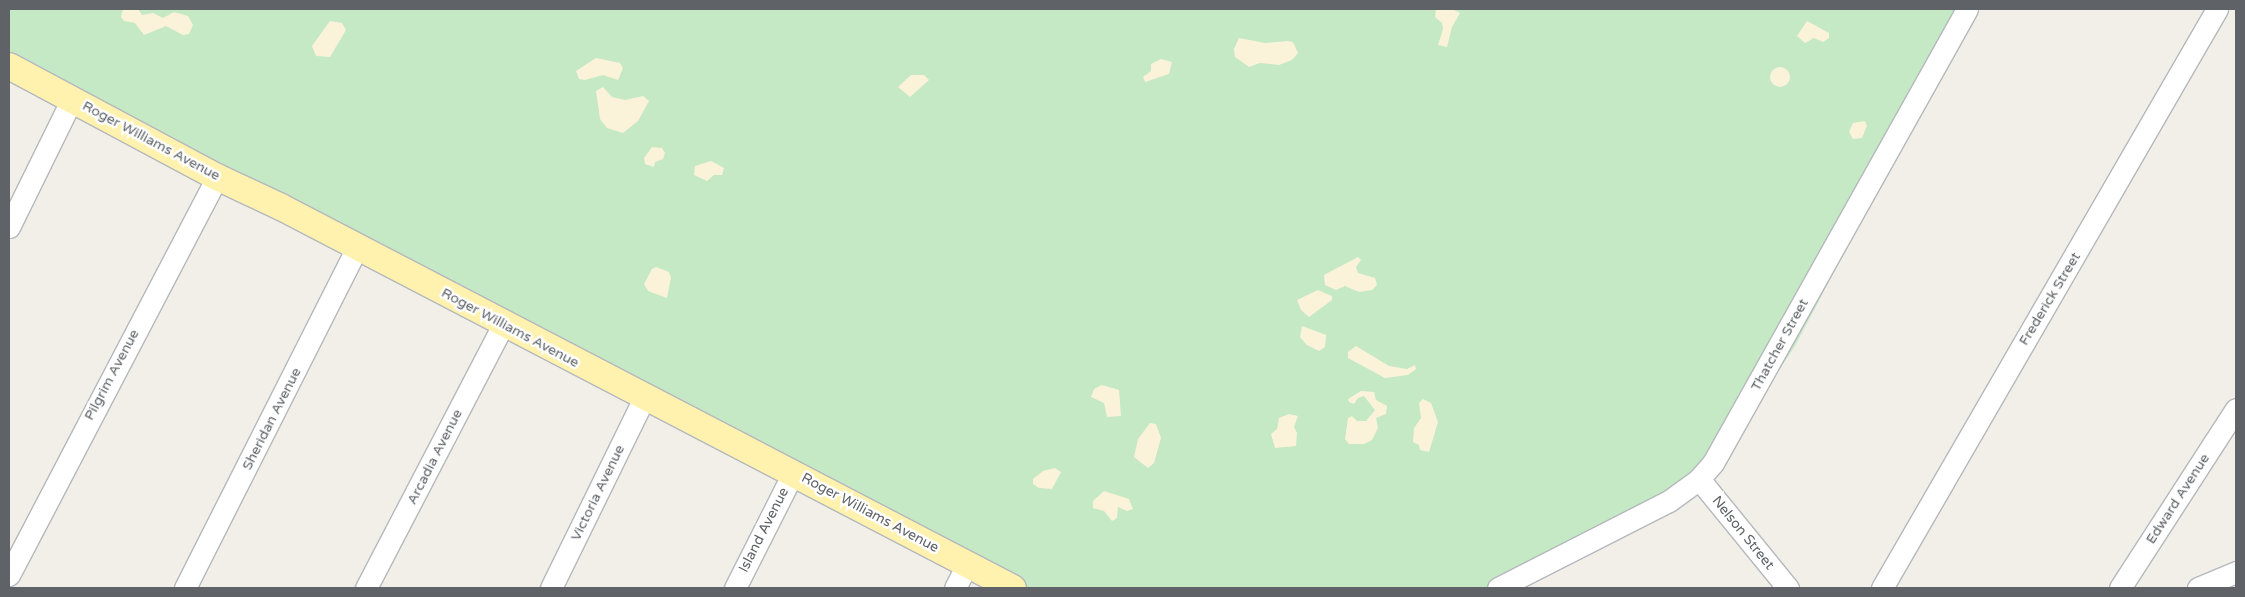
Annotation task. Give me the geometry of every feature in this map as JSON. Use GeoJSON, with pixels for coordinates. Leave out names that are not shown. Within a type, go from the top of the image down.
{"type":"FeatureCollection","features":[{"type":"Feature","properties":{"kind":"main road","name":"Roger Williams Avenue"},"geometry":{"type":"LineString","coordinates":[[9,66],[217,177],[644,398],[793,472],[1013,588]]}},
{"type":"Feature","properties":{"kind":"street","name":"Thatcher Street"},"geometry":{"type":"LineString","coordinates":[[1498,588],[1668,501],[1699,478],[1727,441],[1967,9]]}},
{"type":"Feature","properties":{"kind":"street","name":"Frederick Street"},"geometry":{"type":"LineString","coordinates":[[1882,588],[2217,9]]}},
{"type":"Feature","properties":{"kind":"street"},"geometry":{"type":"LineString","coordinates":[[9,228],[72,98]]}},
{"type":"Feature","properties":{"kind":"street","name":"Pilgrim Avenue"},"geometry":{"type":"LineString","coordinates":[[9,575],[217,177]]}},
{"type":"Feature","properties":{"kind":"street","name":"Sheridan Avenue"},"geometry":{"type":"LineString","coordinates":[[185,588],[357,248]]}},
{"type":"Feature","properties":{"kind":"street","name":"Arcadia Avenue"},"geometry":{"type":"LineString","coordinates":[[366,588],[503,325]]}},
{"type":"Feature","properties":{"kind":"street","name":"Victoria Avenue"},"geometry":{"type":"LineString","coordinates":[[552,588],[644,398]]}},
{"type":"Feature","properties":{"kind":"street","name":"Edward Avenue"},"geometry":{"type":"LineString","coordinates":[[2120,588],[2236,409]]}},
{"type":"Feature","properties":{"kind":"street","name":"Island Avenue"},"geometry":{"type":"LineString","coordinates":[[735,588],[793,472]]}},
{"type":"Feature","properties":{"kind":"street","name":"Nelson Street"},"geometry":{"type":"LineString","coordinates":[[1699,478],[1788,588]]}},
{"type":"Feature","properties":{"kind":"street"},"geometry":{"type":"LineString","coordinates":[[955,588],[967,564]]}},
{"type":"Feature","properties":{"kind":"street"},"geometry":{"type":"LineString","coordinates":[[2198,588],[2236,572]]}},
{"type":"Feature","properties":{"kind":"green space"},"geometry":{"type":"Polygon","coordinates":[[[9,9],[1973,9],[1795,346],[1706,480],[1496,588],[1029,588],[9,62],[9,9]]]}},
{"type":"Feature","properties":{"kind":"sand"},"geometry":{"type":"Polygon","coordinates":[[[123,9],[138,9],[142,15],[153,13],[163,18],[174,12],[188,16],[193,25],[189,34],[183,35],[166,26],[144,35],[135,23],[124,21],[121,17],[123,9]]]}},
{"type":"Feature","properties":{"kind":"sand"},"geometry":{"type":"Polygon","coordinates":[[[1436,9],[1452,9],[1460,13],[1452,27],[1447,47],[1438,45],[1443,29],[1442,23],[1435,17],[1436,9]]]}},
{"type":"Feature","properties":{"kind":"sand"},"geometry":{"type":"Polygon","coordinates":[[[330,21],[342,23],[346,30],[330,57],[316,56],[312,46],[330,21]]]}},
{"type":"Feature","properties":{"kind":"sand"},"geometry":{"type":"Polygon","coordinates":[[[1807,21],[1829,33],[1829,38],[1823,42],[1814,38],[1805,43],[1797,36],[1807,21]]]}},
{"type":"Feature","properties":{"kind":"sand"},"geometry":{"type":"Polygon","coordinates":[[[1239,38],[1265,43],[1293,42],[1298,53],[1292,60],[1279,65],[1260,63],[1249,67],[1235,57],[1234,49],[1239,38]]]}},
{"type":"Feature","properties":{"kind":"sand"},"geometry":{"type":"Polygon","coordinates":[[[596,58],[620,63],[623,68],[618,80],[603,75],[585,80],[579,79],[576,71],[596,58]]]}},
{"type":"Feature","properties":{"kind":"sand"},"geometry":{"type":"Polygon","coordinates":[[[1161,59],[1172,62],[1169,74],[1145,82],[1143,77],[1151,71],[1151,64],[1161,59]]]}},
{"type":"Feature","properties":{"kind":"sand"},"geometry":{"type":"Polygon","coordinates":[[[1780,67],[1787,70],[1790,77],[1787,84],[1780,87],[1773,84],[1770,77],[1773,70],[1780,67]]]}},
{"type":"Feature","properties":{"kind":"sand"},"geometry":{"type":"Polygon","coordinates":[[[911,75],[924,75],[929,80],[910,97],[898,87],[911,75]]]}},
{"type":"Feature","properties":{"kind":"sand"},"geometry":{"type":"Polygon","coordinates":[[[603,87],[612,97],[625,100],[643,96],[649,101],[638,121],[623,133],[607,128],[600,119],[596,91],[603,87]]]}},
{"type":"Feature","properties":{"kind":"sand"},"geometry":{"type":"Polygon","coordinates":[[[1865,121],[1867,126],[1862,138],[1853,139],[1849,132],[1853,123],[1865,121]]]}},
{"type":"Feature","properties":{"kind":"sand"},"geometry":{"type":"Polygon","coordinates":[[[652,147],[662,148],[665,153],[663,159],[655,162],[654,167],[645,164],[644,158],[652,147]]]}},
{"type":"Feature","properties":{"kind":"sand"},"geometry":{"type":"Polygon","coordinates":[[[711,161],[724,168],[722,175],[714,175],[707,181],[694,175],[695,166],[711,161]]]}},
{"type":"Feature","properties":{"kind":"sand"},"geometry":{"type":"Polygon","coordinates":[[[1358,257],[1361,260],[1356,267],[1358,273],[1375,278],[1377,285],[1372,290],[1359,292],[1345,286],[1336,290],[1325,285],[1324,275],[1358,257]]]}},
{"type":"Feature","properties":{"kind":"sand"},"geometry":{"type":"Polygon","coordinates":[[[656,267],[669,272],[671,278],[667,298],[648,291],[644,284],[652,269],[656,267]]]}},
{"type":"Feature","properties":{"kind":"sand"},"geometry":{"type":"Polygon","coordinates":[[[1318,290],[1332,296],[1332,300],[1309,317],[1301,310],[1297,300],[1318,290]]]}},
{"type":"Feature","properties":{"kind":"sand"},"geometry":{"type":"Polygon","coordinates":[[[1302,326],[1326,335],[1325,347],[1319,351],[1307,345],[1300,337],[1302,326]]]}},
{"type":"Feature","properties":{"kind":"sand"},"geometry":{"type":"Polygon","coordinates":[[[1356,346],[1389,366],[1407,369],[1415,365],[1416,369],[1408,375],[1385,378],[1348,358],[1348,352],[1356,346]]]}},
{"type":"Feature","properties":{"kind":"sand"},"geometry":{"type":"Polygon","coordinates":[[[1102,385],[1119,390],[1121,416],[1107,417],[1104,403],[1091,397],[1094,389],[1102,385]]]}},
{"type":"Feature","properties":{"kind":"sand"},"geometry":{"type":"Polygon","coordinates":[[[1361,391],[1374,392],[1376,400],[1387,406],[1386,414],[1376,418],[1378,428],[1372,440],[1364,444],[1349,444],[1345,439],[1348,418],[1352,416],[1357,421],[1366,421],[1375,410],[1364,396],[1358,398],[1354,404],[1349,402],[1348,399],[1361,391]]]}},
{"type":"Feature","properties":{"kind":"sand"},"geometry":{"type":"Polygon","coordinates":[[[1423,399],[1431,403],[1438,422],[1429,452],[1420,450],[1419,445],[1413,442],[1414,428],[1421,418],[1419,403],[1423,399]]]}},
{"type":"Feature","properties":{"kind":"sand"},"geometry":{"type":"Polygon","coordinates":[[[1289,414],[1298,416],[1294,427],[1297,433],[1296,446],[1275,448],[1271,434],[1277,429],[1279,418],[1289,414]]]}},
{"type":"Feature","properties":{"kind":"sand"},"geometry":{"type":"Polygon","coordinates":[[[1150,423],[1156,424],[1161,438],[1154,463],[1148,468],[1134,457],[1138,439],[1150,423]]]}},
{"type":"Feature","properties":{"kind":"sand"},"geometry":{"type":"Polygon","coordinates":[[[1055,468],[1061,472],[1052,489],[1039,488],[1033,484],[1033,479],[1043,471],[1055,468]]]}},
{"type":"Feature","properties":{"kind":"sand"},"geometry":{"type":"Polygon","coordinates":[[[1104,491],[1129,499],[1133,509],[1127,511],[1118,507],[1117,518],[1112,521],[1104,511],[1093,508],[1093,501],[1104,491]]]}}]}
